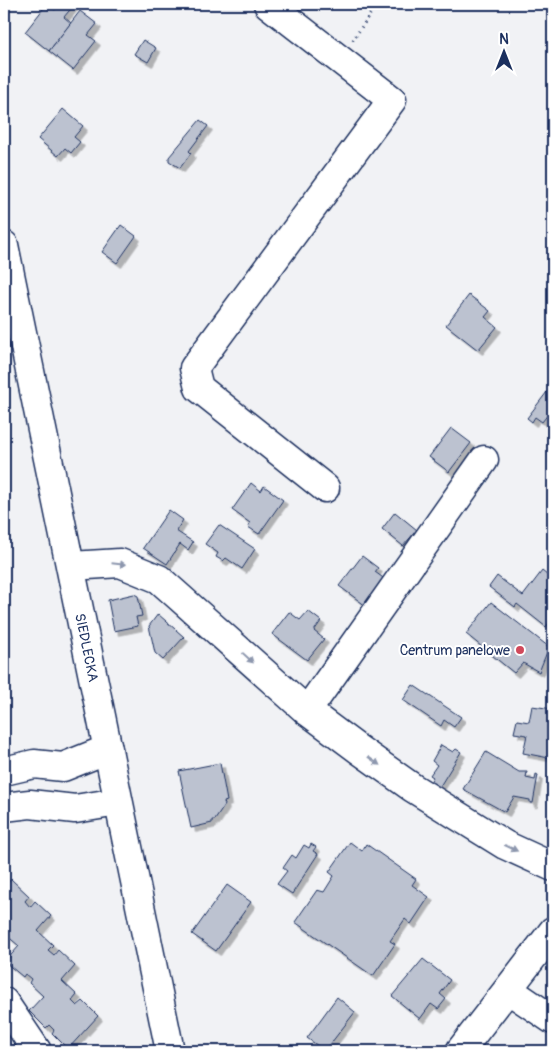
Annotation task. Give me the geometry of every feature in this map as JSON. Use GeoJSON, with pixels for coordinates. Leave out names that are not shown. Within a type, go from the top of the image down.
{"type":"FeatureCollection","features":[{"type":"Feature","properties":{"kind":"main road"},"geometry":{"type":"LineString","coordinates":[[268,4],[392,100],[194,368],[199,388],[325,488]]}},
{"type":"Feature","properties":{"kind":"main road","name":"SIEDLECKA"},"geometry":{"type":"LineString","coordinates":[[4,245],[12,324],[70,566],[170,1051]]}},
{"type":"Feature","properties":{"kind":"main road"},"geometry":{"type":"LineString","coordinates":[[307,710],[484,460]]}},
{"type":"Feature","properties":{"kind":"main road"},"geometry":{"type":"LineString","coordinates":[[70,566],[120,563],[159,579],[307,710],[413,788],[505,845],[553,867]]}},
{"type":"Feature","properties":{"kind":"main road"},"geometry":{"type":"LineString","coordinates":[[4,771],[34,764],[61,747],[108,749]]}},
{"type":"Feature","properties":{"kind":"main road"},"geometry":{"type":"LineString","coordinates":[[4,807],[30,804],[75,809],[118,802]]}},
{"type":"Feature","properties":{"kind":"main road"},"geometry":{"type":"LineString","coordinates":[[460,1051],[553,931]]}},
{"type":"Feature","properties":{"kind":"main road"},"geometry":{"type":"LineString","coordinates":[[509,990],[553,1020]]}},
{"type":"Feature","properties":{"kind":"main road"},"geometry":{"type":"LineString","coordinates":[[4,1002],[37,1051]]}},
{"type":"Feature","properties":{"kind":"path"},"geometry":{"type":"LineString","coordinates":[[340,59],[377,4]]}},
{"type":"Feature","properties":{"kind":"building"},"geometry":{"type":"Polygon","coordinates":[[[47,4],[55,10],[60,4],[74,5],[64,17],[71,23],[49,51],[25,32],[47,4]]]}},
{"type":"Feature","properties":{"kind":"building"},"geometry":{"type":"Polygon","coordinates":[[[80,11],[97,24],[88,35],[96,41],[73,70],[49,51],[80,11]]]}},
{"type":"Feature","properties":{"kind":"building"},"geometry":{"type":"Polygon","coordinates":[[[143,40],[156,48],[148,62],[134,54],[143,40]]]}},
{"type":"Feature","properties":{"kind":"building"},"geometry":{"type":"Polygon","coordinates":[[[63,109],[83,126],[74,137],[80,142],[71,153],[65,148],[58,156],[38,139],[63,109]]]}},
{"type":"Feature","properties":{"kind":"building"},"geometry":{"type":"Polygon","coordinates":[[[200,120],[208,126],[189,151],[191,153],[180,168],[169,161],[169,157],[200,120]]]}},
{"type":"Feature","properties":{"kind":"building"},"geometry":{"type":"Polygon","coordinates":[[[121,225],[136,236],[117,263],[102,252],[121,225]]]}},
{"type":"Feature","properties":{"kind":"building"},"geometry":{"type":"Polygon","coordinates":[[[469,295],[490,311],[485,317],[497,327],[478,350],[446,325],[469,295]]]}},
{"type":"Feature","properties":{"kind":"building"},"geometry":{"type":"Polygon","coordinates":[[[550,388],[553,390],[553,408],[542,422],[535,417],[532,422],[527,418],[550,388]]]}},
{"type":"Feature","properties":{"kind":"building"},"geometry":{"type":"Polygon","coordinates":[[[451,428],[471,443],[449,472],[429,457],[451,428]]]}},
{"type":"Feature","properties":{"kind":"building"},"geometry":{"type":"Polygon","coordinates":[[[251,483],[261,491],[264,486],[283,500],[259,534],[248,527],[250,523],[232,510],[251,483]]]}},
{"type":"Feature","properties":{"kind":"building"},"geometry":{"type":"Polygon","coordinates":[[[169,510],[183,520],[176,531],[193,542],[188,550],[180,544],[167,564],[143,548],[169,510]]]}},
{"type":"Feature","properties":{"kind":"building"},"geometry":{"type":"Polygon","coordinates":[[[395,512],[417,530],[403,546],[382,529],[395,512]]]}},
{"type":"Feature","properties":{"kind":"building"},"geometry":{"type":"Polygon","coordinates":[[[219,525],[255,549],[242,569],[226,558],[223,561],[216,557],[218,553],[205,544],[219,525]]]}},
{"type":"Feature","properties":{"kind":"building"},"geometry":{"type":"Polygon","coordinates":[[[362,556],[378,568],[375,572],[386,580],[366,606],[339,586],[362,556]]]}},
{"type":"Feature","properties":{"kind":"building"},"geometry":{"type":"Polygon","coordinates":[[[542,571],[553,580],[553,617],[546,627],[517,604],[515,607],[489,587],[497,576],[523,596],[542,571]]]}},
{"type":"Feature","properties":{"kind":"building"},"geometry":{"type":"Polygon","coordinates":[[[134,594],[138,596],[142,616],[136,617],[138,626],[114,631],[108,600],[134,594]]]}},
{"type":"Feature","properties":{"kind":"building"},"geometry":{"type":"Polygon","coordinates":[[[491,602],[549,647],[539,672],[523,663],[514,673],[466,634],[491,602]]]}},
{"type":"Feature","properties":{"kind":"building"},"geometry":{"type":"Polygon","coordinates":[[[308,611],[321,621],[314,631],[324,639],[307,660],[272,634],[289,612],[300,620],[308,611]]]}},
{"type":"Feature","properties":{"kind":"building"},"geometry":{"type":"Polygon","coordinates":[[[158,614],[184,637],[163,660],[155,653],[149,626],[158,614]]]}},
{"type":"Feature","properties":{"kind":"building"},"geometry":{"type":"Polygon","coordinates":[[[413,685],[461,717],[454,727],[444,720],[441,726],[403,700],[413,685]]]}},
{"type":"Feature","properties":{"kind":"building"},"geometry":{"type":"Polygon","coordinates":[[[532,706],[553,709],[553,739],[549,758],[523,753],[527,735],[514,733],[517,720],[529,722],[532,706]]]}},
{"type":"Feature","properties":{"kind":"building"},"geometry":{"type":"Polygon","coordinates":[[[441,745],[453,752],[456,749],[461,752],[437,791],[428,786],[433,777],[430,775],[437,765],[432,761],[441,745]]]}},
{"type":"Feature","properties":{"kind":"building"},"geometry":{"type":"Polygon","coordinates":[[[486,752],[519,772],[527,772],[526,778],[535,780],[536,774],[538,775],[533,803],[530,803],[530,800],[514,797],[505,812],[463,789],[486,752]]]}},
{"type":"Feature","properties":{"kind":"building"},"geometry":{"type":"Polygon","coordinates":[[[220,763],[227,801],[224,802],[225,805],[215,820],[212,820],[212,823],[191,828],[179,771],[220,763]]]}},
{"type":"Feature","properties":{"kind":"building"},"geometry":{"type":"Polygon","coordinates":[[[350,842],[362,851],[366,844],[416,879],[412,885],[429,897],[411,924],[405,919],[390,941],[395,944],[373,976],[295,922],[317,890],[324,892],[334,876],[329,872],[350,842]]]}},
{"type":"Feature","properties":{"kind":"building"},"geometry":{"type":"Polygon","coordinates":[[[311,844],[316,847],[313,851],[318,854],[292,894],[277,884],[287,871],[283,868],[292,855],[296,858],[304,845],[309,848],[311,844]]]}},
{"type":"Feature","properties":{"kind":"building"},"geometry":{"type":"Polygon","coordinates":[[[11,879],[29,896],[25,901],[30,907],[35,901],[51,916],[38,931],[53,945],[48,950],[54,955],[58,950],[75,966],[62,981],[77,995],[72,1001],[77,1006],[83,1001],[98,1016],[68,1049],[52,1033],[54,1030],[49,1025],[46,1028],[29,1011],[43,996],[29,983],[31,979],[25,974],[23,977],[5,962],[19,946],[5,934],[7,931],[4,927],[4,888],[11,879]]]}},
{"type":"Feature","properties":{"kind":"building"},"geometry":{"type":"Polygon","coordinates":[[[227,885],[251,902],[216,951],[192,934],[227,885]]]}},
{"type":"Feature","properties":{"kind":"building"},"geometry":{"type":"Polygon","coordinates":[[[423,959],[450,980],[440,994],[446,999],[438,1009],[431,1004],[420,1019],[392,996],[423,959]]]}},
{"type":"Feature","properties":{"kind":"building"},"geometry":{"type":"Polygon","coordinates":[[[337,997],[355,1012],[325,1051],[307,1038],[337,997]]]}},
{"type":"Feature","properties":{"kind":"place","name":"Centrum panelowe"},"geometry":{"type":"Point","coordinates":[520,650]}}]}
